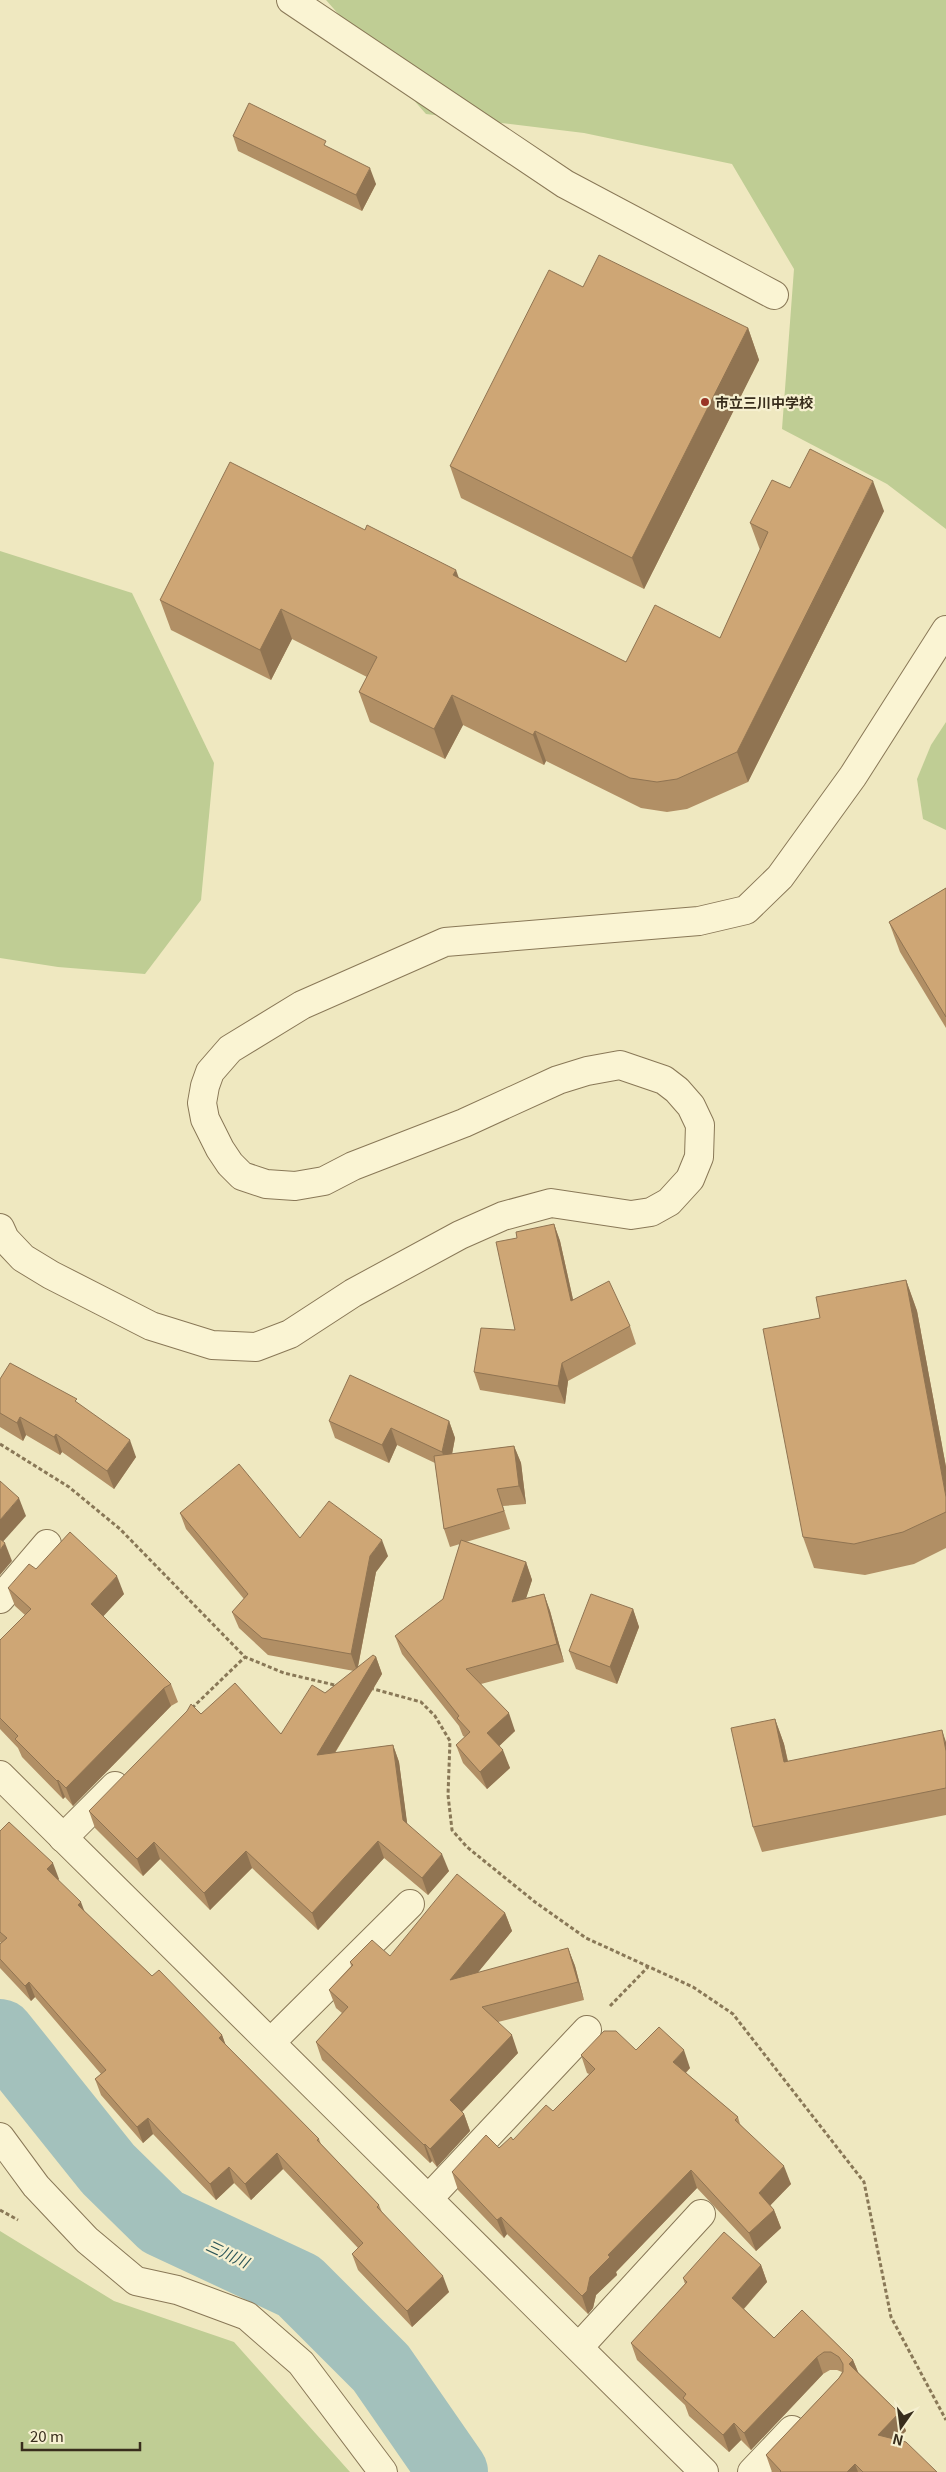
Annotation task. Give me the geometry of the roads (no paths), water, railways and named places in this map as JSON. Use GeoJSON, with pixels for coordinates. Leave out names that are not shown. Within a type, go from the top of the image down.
{"type":"FeatureCollection","features":[{"type":"Feature","properties":{"kind":"street"},"geometry":{"type":"LineString","coordinates":[[292,0],[565,184],[774,295]]}},
{"type":"Feature","properties":{"kind":"street"},"geometry":{"type":"LineString","coordinates":[[0,1228],[4,1239],[23,1258],[110,1306],[151,1326],[212,1345],[256,1347],[290,1334],[353,1293],[460,1234],[503,1216],[551,1203],[631,1216],[652,1212],[669,1202],[690,1179],[699,1157],[700,1125],[692,1106],[677,1090],[664,1080],[620,1065],[587,1070],[558,1080],[464,1123],[353,1166],[324,1180],[295,1186],[266,1184],[242,1176],[230,1164],[205,1119],[202,1102],[205,1086],[210,1072],[230,1049],[302,1005],[445,942],[699,921],[746,910],[780,877],[853,776],[946,630]]}},
{"type":"Feature","properties":{"kind":"street"},"geometry":{"type":"LineString","coordinates":[[0,1599],[47,1544]]}},
{"type":"Feature","properties":{"kind":"street"},"geometry":{"type":"LineString","coordinates":[[64,1838],[133,1767]]}},
{"type":"Feature","properties":{"kind":"street"},"geometry":{"type":"LineString","coordinates":[[0,1775],[704,2472]]}},
{"type":"Feature","properties":{"kind":"street"},"geometry":{"type":"LineString","coordinates":[[271,2042],[410,1904]]}},
{"type":"Feature","properties":{"kind":"street"},"geometry":{"type":"LineString","coordinates":[[429,2198],[587,2030]]}},
{"type":"Feature","properties":{"kind":"street"},"geometry":{"type":"LineString","coordinates":[[0,2137],[36,2186],[87,2240],[136,2281],[177,2290],[247,2316],[294,2357],[383,2472]]}},
{"type":"Feature","properties":{"kind":"street"},"geometry":{"type":"LineString","coordinates":[[579,2347],[700,2214]]}},
{"type":"Feature","properties":{"kind":"street"},"geometry":{"type":"LineString","coordinates":[[752,2472],[807,2414]]}},
{"type":"Feature","properties":{"kind":"waterway","name":"三川川"},"geometry":{"type":"LineString","coordinates":[[0,2034],[108,2169],[162,2222],[299,2286],[381,2368],[453,2472]]}},
{"type":"Feature","properties":{"kind":"place","name":"市立三川中学校"},"geometry":{"type":"Point","coordinates":[705,402]}}]}
